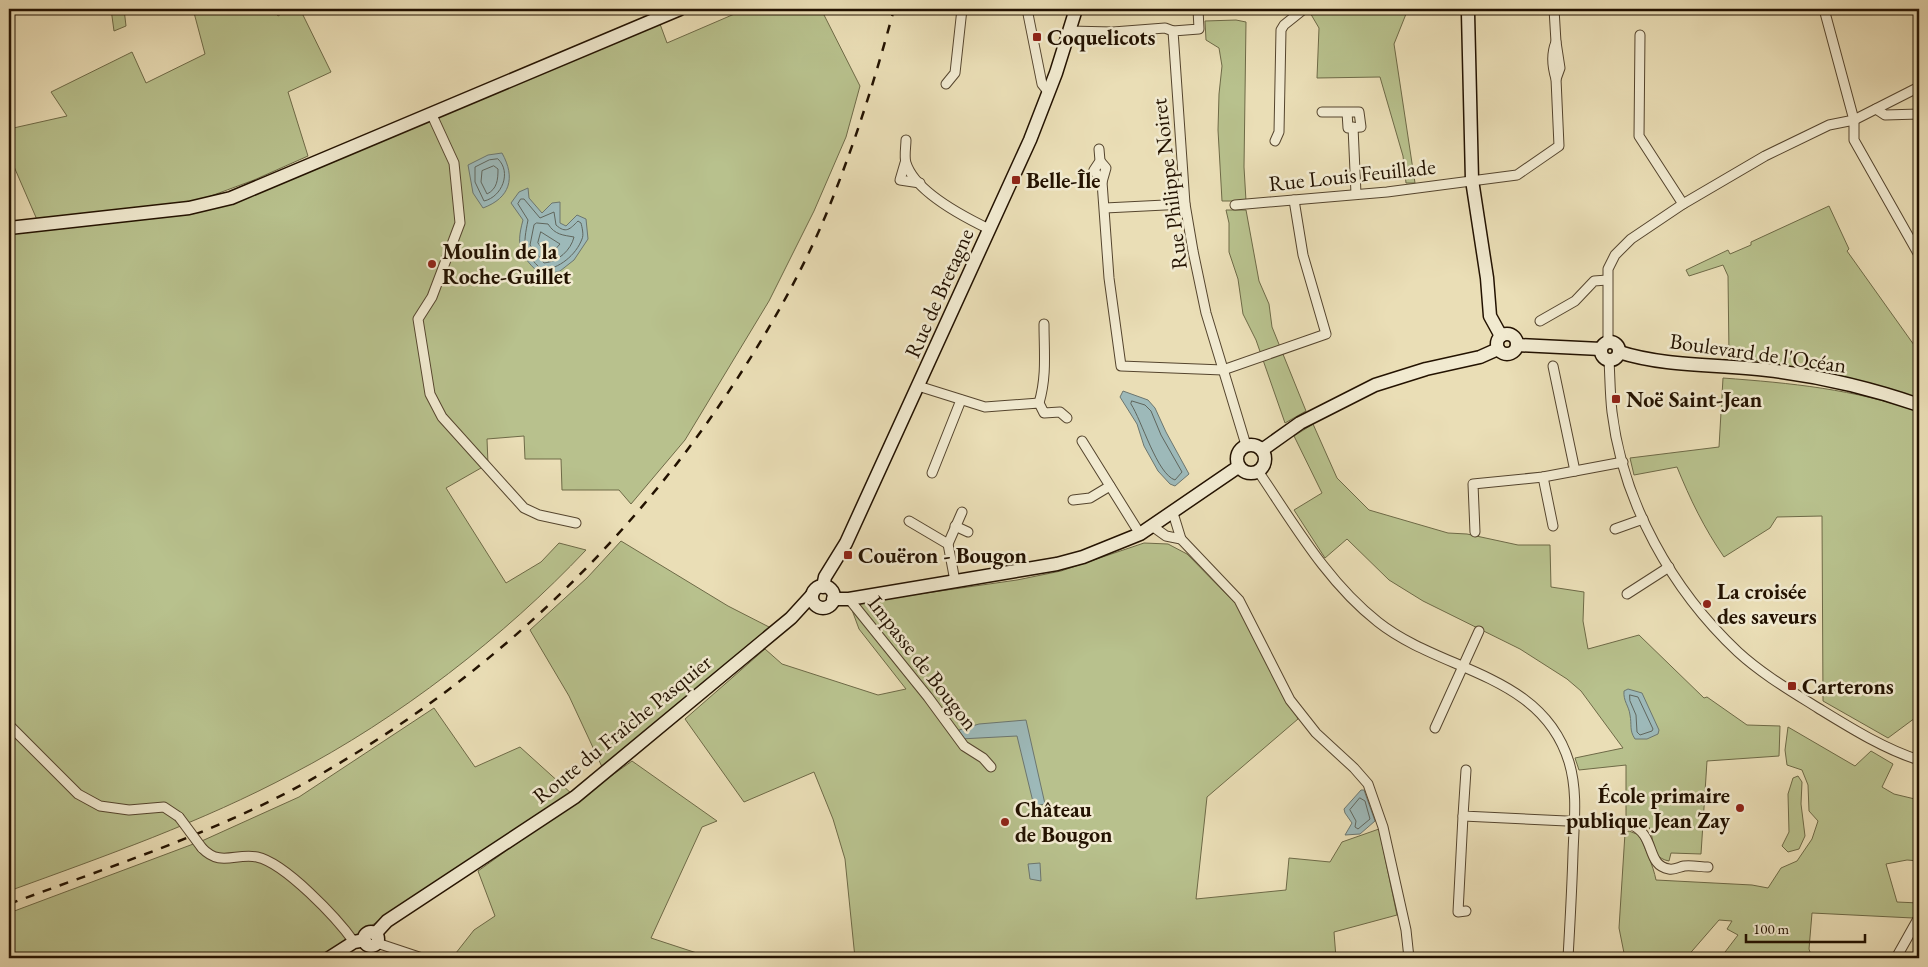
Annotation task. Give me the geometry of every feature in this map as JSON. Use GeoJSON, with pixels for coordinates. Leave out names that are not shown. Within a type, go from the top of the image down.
{"type":"FeatureCollection","features":[{"type":"Feature","properties":{"kind":"main road"},"geometry":{"type":"LineString","coordinates":[[9,228],[189,208],[231,198],[680,9]]}},
{"type":"Feature","properties":{"kind":"main road","name":"Rue de Bretagne"},"geometry":{"type":"LineString","coordinates":[[823,587],[825,577],[846,543],[918,386],[1049,93],[1076,9]]}},
{"type":"Feature","properties":{"kind":"main road"},"geometry":{"type":"LineString","coordinates":[[1468,10],[1472,180],[1487,278],[1490,316],[1501,336]]}},
{"type":"Feature","properties":{"kind":"main road"},"geometry":{"type":"LineString","coordinates":[[1510,334],[1516,339],[1517,345],[1514,351],[1509,354],[1503,353],[1498,348],[1497,343],[1501,336],[1510,334]]}},
{"type":"Feature","properties":{"kind":"main road","name":"Boulevard de l'Océan"},"geometry":{"type":"LineString","coordinates":[[1517,345],[1610,351],[1649,358],[1767,370],[1856,386],[1919,405]]}},
{"type":"Feature","properties":{"kind":"main road"},"geometry":{"type":"LineString","coordinates":[[1262,450],[1300,423],[1375,385],[1426,368],[1480,357],[1498,348]]}},
{"type":"Feature","properties":{"kind":"main road"},"geometry":{"type":"LineString","coordinates":[[1254,445],[1262,450],[1265,462],[1258,471],[1245,472],[1238,467],[1237,454],[1246,446],[1254,445]]}},
{"type":"Feature","properties":{"kind":"main road"},"geometry":{"type":"LineString","coordinates":[[833,599],[830,589],[823,587],[816,589],[812,595],[813,602],[819,607],[827,607],[833,599],[849,598],[1074,559],[1109,548],[1140,534],[1238,467]]}},
{"type":"Feature","properties":{"kind":"main road","name":"Route du Fraîche Pasquier"},"geometry":{"type":"LineString","coordinates":[[329,958],[368,940],[387,920],[590,786],[791,618],[812,595]]}},
{"type":"Feature","properties":{"kind":"main road","name":"Route du Fraîche Pasquier"},"geometry":{"type":"LineString","coordinates":[[791,618],[819,607]]}},
{"type":"Feature","properties":{"kind":"street"},"geometry":{"type":"LineString","coordinates":[[946,84],[955,72],[962,9]]}},
{"type":"Feature","properties":{"kind":"street"},"geometry":{"type":"LineString","coordinates":[[1027,9],[1042,84],[1049,93]]}},
{"type":"Feature","properties":{"kind":"street"},"geometry":{"type":"LineString","coordinates":[[1069,31],[1113,32],[1165,28],[1173,31],[1199,29],[1198,9]]}},
{"type":"Feature","properties":{"kind":"street"},"geometry":{"type":"LineString","coordinates":[[1275,140],[1279,132],[1281,30],[1284,25],[1304,9]]}},
{"type":"Feature","properties":{"kind":"street","name":"Rue Louis Feuillade"},"geometry":{"type":"LineString","coordinates":[[1235,205],[1356,194],[1517,175],[1559,146],[1556,79],[1560,68],[1554,9]]}},
{"type":"Feature","properties":{"kind":"street"},"geometry":{"type":"LineString","coordinates":[[1824,9],[1854,120],[1854,140],[1919,255]]}},
{"type":"Feature","properties":{"kind":"street","name":"Rue Philippe Noiret"},"geometry":{"type":"LineString","coordinates":[[1173,31],[1185,204],[1206,313],[1246,446]]}},
{"type":"Feature","properties":{"kind":"street"},"geometry":{"type":"LineString","coordinates":[[1640,35],[1639,136],[1683,204]]}},
{"type":"Feature","properties":{"kind":"street"},"geometry":{"type":"LineString","coordinates":[[1919,87],[1854,120],[1829,125],[1793,142],[1683,204],[1641,231],[1622,248],[1610,263],[1607,280],[1612,412],[1623,462],[1643,519],[1669,568],[1714,627],[1758,668],[1782,687],[1885,745],[1919,760]]}},
{"type":"Feature","properties":{"kind":"street"},"geometry":{"type":"LineString","coordinates":[[1876,109],[1885,114],[1919,114]]}},
{"type":"Feature","properties":{"kind":"street"},"geometry":{"type":"LineString","coordinates":[[1322,112],[1359,112],[1361,127],[1353,127],[1356,194]]}},
{"type":"Feature","properties":{"kind":"street"},"geometry":{"type":"LineString","coordinates":[[431,113],[454,163],[460,223],[432,297],[418,319],[430,394],[442,417],[524,508],[539,515],[576,522]]}},
{"type":"Feature","properties":{"kind":"street"},"geometry":{"type":"LineString","coordinates":[[906,140],[905,163],[900,180],[920,184]]}},
{"type":"Feature","properties":{"kind":"street"},"geometry":{"type":"LineString","coordinates":[[1099,149],[1100,161],[1094,170],[1102,182],[1110,278],[1121,366],[1223,370],[1326,334],[1303,255],[1294,200]]}},
{"type":"Feature","properties":{"kind":"street"},"geometry":{"type":"LineString","coordinates":[[905,163],[920,184],[937,200],[989,229]]}},
{"type":"Feature","properties":{"kind":"street"},"geometry":{"type":"LineString","coordinates":[[1105,208],[1185,204]]}},
{"type":"Feature","properties":{"kind":"street"},"geometry":{"type":"LineString","coordinates":[[1540,321],[1575,301],[1594,282],[1607,280]]}},
{"type":"Feature","properties":{"kind":"street"},"geometry":{"type":"LineString","coordinates":[[1044,324],[1045,371],[1044,386],[1039,403],[1044,413],[1060,412],[1066,418]]}},
{"type":"Feature","properties":{"kind":"street"},"geometry":{"type":"LineString","coordinates":[[1553,366],[1575,471]]}},
{"type":"Feature","properties":{"kind":"street"},"geometry":{"type":"LineString","coordinates":[[918,386],[993,408],[1025,402],[1039,403]]}},
{"type":"Feature","properties":{"kind":"street"},"geometry":{"type":"LineString","coordinates":[[932,472],[961,400]]}},
{"type":"Feature","properties":{"kind":"street"},"geometry":{"type":"LineString","coordinates":[[1082,441],[1140,534]]}},
{"type":"Feature","properties":{"kind":"street"},"geometry":{"type":"LineString","coordinates":[[1475,532],[1473,484],[1482,479],[1543,477],[1623,462]]}},
{"type":"Feature","properties":{"kind":"street"},"geometry":{"type":"LineString","coordinates":[[1258,471],[1315,556],[1344,590],[1377,621],[1408,643],[1506,686],[1523,696],[1550,726],[1568,760],[1575,794],[1568,958]]}},
{"type":"Feature","properties":{"kind":"street"},"geometry":{"type":"LineString","coordinates":[[1543,477],[1553,526]]}},
{"type":"Feature","properties":{"kind":"street"},"geometry":{"type":"LineString","coordinates":[[1072,500],[1090,498],[1110,486]]}},
{"type":"Feature","properties":{"kind":"street"},"geometry":{"type":"LineString","coordinates":[[955,580],[948,544],[962,512]]}},
{"type":"Feature","properties":{"kind":"street"},"geometry":{"type":"LineString","coordinates":[[1173,513],[1181,539],[1239,600],[1290,700],[1304,720],[1368,784],[1377,807],[1389,855],[1406,930],[1409,958]]}},
{"type":"Feature","properties":{"kind":"street"},"geometry":{"type":"LineString","coordinates":[[1616,529],[1643,519]]}},
{"type":"Feature","properties":{"kind":"street"},"geometry":{"type":"LineString","coordinates":[[909,521],[948,544]]}},
{"type":"Feature","properties":{"kind":"street"},"geometry":{"type":"LineString","coordinates":[[955,526],[968,532]]}},
{"type":"Feature","properties":{"kind":"street"},"geometry":{"type":"LineString","coordinates":[[1152,526],[1166,536],[1181,539]]}},
{"type":"Feature","properties":{"kind":"street"},"geometry":{"type":"LineString","coordinates":[[1627,594],[1669,568]]}},
{"type":"Feature","properties":{"kind":"street","name":"Impasse de Bougon"},"geometry":{"type":"LineString","coordinates":[[849,598],[928,696],[964,746],[983,758],[991,767]]}},
{"type":"Feature","properties":{"kind":"street"},"geometry":{"type":"LineString","coordinates":[[1434,728],[1478,631]]}},
{"type":"Feature","properties":{"kind":"street"},"geometry":{"type":"LineString","coordinates":[[9,725],[78,794],[100,806],[129,810],[164,807],[179,817],[202,848],[216,858],[256,857],[274,864],[290,876],[342,924],[368,940],[422,958]]}},
{"type":"Feature","properties":{"kind":"street"},"geometry":{"type":"LineString","coordinates":[[1466,770],[1458,912],[1466,911]]}},
{"type":"Feature","properties":{"kind":"street"},"geometry":{"type":"LineString","coordinates":[[1463,816],[1630,824],[1642,831],[1648,839],[1653,857],[1657,863],[1666,868],[1708,867]]}},
{"type":"Feature","properties":{"kind":"street"},"geometry":{"type":"LineString","coordinates":[[1896,958],[1919,917]]}},
{"type":"Feature","properties":{"kind":"street"},"geometry":{"type":"LineString","coordinates":[[1909,937],[1919,937]]}},
{"type":"Feature","properties":{"kind":"green space"},"geometry":{"type":"Polygon","coordinates":[[[111,9],[124,9],[126,26],[114,31],[111,9]]]}},
{"type":"Feature","properties":{"kind":"green space"},"geometry":{"type":"Polygon","coordinates":[[[193,9],[273,9],[278,16],[289,9],[300,9],[331,72],[288,92],[308,156],[254,180],[192,203],[38,222],[12,162],[9,129],[67,116],[51,92],[132,52],[146,83],[205,54],[193,9]]]}},
{"type":"Feature","properties":{"kind":"green space"},"geometry":{"type":"Polygon","coordinates":[[[746,9],[821,9],[860,86],[846,137],[814,211],[769,301],[685,440],[631,504],[619,490],[562,490],[561,459],[525,459],[524,436],[487,439],[488,464],[446,488],[506,583],[541,562],[559,543],[586,550],[521,614],[448,674],[410,702],[332,752],[292,774],[188,823],[9,891],[9,228],[189,208],[589,54],[660,24],[667,43],[746,9]]]}},
{"type":"Feature","properties":{"kind":"green space"},"geometry":{"type":"Polygon","coordinates":[[[1313,9],[1408,9],[1394,44],[1415,183],[1406,183],[1403,156],[1380,77],[1317,78],[1319,28],[1309,11],[1313,9]]]}},
{"type":"Feature","properties":{"kind":"green space"},"geometry":{"type":"Polygon","coordinates":[[[1236,20],[1246,22],[1244,167],[1246,201],[1222,201],[1218,130],[1222,66],[1219,48],[1206,40],[1205,21],[1236,20]]]}},
{"type":"Feature","properties":{"kind":"green space"},"geometry":{"type":"Polygon","coordinates":[[[1829,206],[1849,249],[1847,251],[1919,352],[1919,398],[1860,382],[1729,355],[1728,276],[1723,265],[1689,276],[1686,270],[1728,250],[1730,254],[1751,245],[1751,242],[1829,206]]]}},
{"type":"Feature","properties":{"kind":"green space"},"geometry":{"type":"Polygon","coordinates":[[[1226,210],[1246,210],[1259,281],[1269,304],[1272,327],[1306,411],[1285,423],[1256,340],[1243,314],[1238,279],[1229,252],[1229,223],[1226,210]]]}},
{"type":"Feature","properties":{"kind":"green space"},"geometry":{"type":"Polygon","coordinates":[[[1723,378],[1773,382],[1847,392],[1919,412],[1919,710],[1915,718],[1888,738],[1823,701],[1822,516],[1777,517],[1770,528],[1724,557],[1698,513],[1677,467],[1634,475],[1630,458],[1719,447],[1723,378]]]}},
{"type":"Feature","properties":{"kind":"green space"},"geometry":{"type":"Polygon","coordinates":[[[1313,424],[1337,478],[1369,510],[1448,533],[1467,534],[1518,545],[1550,545],[1551,587],[1584,592],[1583,621],[1588,649],[1639,635],[1704,698],[1707,697],[1747,725],[1780,726],[1779,756],[1707,761],[1701,854],[1671,853],[1669,861],[1662,858],[1654,848],[1647,825],[1639,820],[1626,819],[1626,765],[1579,770],[1575,758],[1623,748],[1581,691],[1567,679],[1520,649],[1423,601],[1389,580],[1347,539],[1325,558],[1294,510],[1322,493],[1294,436],[1313,424]]]}},
{"type":"Feature","properties":{"kind":"green space"},"geometry":{"type":"Polygon","coordinates":[[[621,541],[728,606],[771,628],[603,769],[569,696],[530,630],[587,578],[621,541]]]}},
{"type":"Feature","properties":{"kind":"green space"},"geometry":{"type":"Polygon","coordinates":[[[1144,543],[1168,544],[1187,554],[1239,607],[1298,719],[1207,797],[1196,899],[1286,890],[1289,858],[1330,862],[1342,842],[1379,829],[1397,915],[1334,932],[1336,958],[855,958],[845,859],[833,819],[814,772],[744,802],[685,719],[765,649],[782,664],[878,695],[906,689],[859,629],[852,610],[856,603],[1017,580],[1061,571],[1144,543]]]}},
{"type":"Feature","properties":{"kind":"green space"},"geometry":{"type":"Polygon","coordinates":[[[434,708],[475,767],[520,747],[572,794],[322,958],[9,958],[9,913],[204,840],[299,797],[434,708]]]}},
{"type":"Feature","properties":{"kind":"green space"},"geometry":{"type":"Polygon","coordinates":[[[1788,727],[1855,766],[1871,751],[1893,764],[1882,787],[1894,794],[1919,800],[1919,861],[1907,860],[1886,864],[1897,902],[1919,903],[1913,918],[1812,913],[1809,949],[1812,958],[1726,958],[1722,956],[1738,935],[1727,929],[1732,921],[1719,920],[1686,958],[1625,958],[1619,928],[1625,833],[1629,831],[1639,835],[1656,880],[1752,885],[1768,888],[1781,868],[1797,861],[1812,839],[1818,821],[1809,811],[1808,785],[1802,770],[1787,765],[1785,750],[1788,727]]]}},
{"type":"Feature","properties":{"kind":"green space"},"geometry":{"type":"Polygon","coordinates":[[[632,761],[717,821],[702,827],[651,938],[712,958],[452,958],[474,930],[495,916],[478,871],[632,761]]]}},
{"type":"Feature","properties":{"kind":"green space"},"geometry":{"type":"Polygon","coordinates":[[[1798,776],[1802,782],[1801,804],[1805,836],[1799,849],[1788,852],[1782,846],[1789,832],[1788,794],[1793,778],[1798,776]]]}},
{"type":"Feature","properties":{"kind":"water"},"geometry":{"type":"Polygon","coordinates":[[[502,153],[509,171],[508,186],[505,193],[499,199],[483,208],[473,193],[468,165],[488,155],[502,153]]]}},
{"type":"Feature","properties":{"kind":"water"},"geometry":{"type":"Polygon","coordinates":[[[528,188],[529,198],[542,213],[552,203],[560,202],[560,223],[566,226],[577,215],[586,219],[588,239],[574,260],[560,271],[542,276],[529,263],[522,251],[520,238],[523,220],[511,203],[519,192],[528,188]]]}},
{"type":"Feature","properties":{"kind":"water"},"geometry":{"type":"Polygon","coordinates":[[[1123,391],[1148,400],[1155,408],[1189,474],[1175,486],[1170,484],[1158,471],[1144,446],[1137,424],[1120,397],[1123,391]]]}},
{"type":"Feature","properties":{"kind":"water"},"geometry":{"type":"Polygon","coordinates":[[[1628,689],[1642,693],[1659,730],[1658,734],[1647,739],[1635,739],[1624,695],[1624,691],[1628,689]]]}},
{"type":"Feature","properties":{"kind":"water"},"geometry":{"type":"Polygon","coordinates":[[[1026,720],[1045,804],[1034,806],[1017,736],[960,739],[959,730],[979,724],[1026,720]]]}},
{"type":"Feature","properties":{"kind":"water"},"geometry":{"type":"Polygon","coordinates":[[[1361,790],[1364,790],[1375,821],[1360,834],[1345,835],[1352,823],[1344,809],[1361,790]]]}},
{"type":"Feature","properties":{"kind":"water"},"geometry":{"type":"Polygon","coordinates":[[[1040,863],[1041,881],[1030,879],[1028,864],[1040,863]]]}},
{"type":"Feature","properties":{"kind":"railway"},"geometry":{"type":"LineString","coordinates":[[9,904],[207,829],[284,794],[321,774],[382,736],[441,695],[497,651],[550,604],[600,554],[692,444],[746,365],[783,303],[825,217],[845,166],[863,114],[894,9]]}},
{"type":"Feature","properties":{"kind":"place","name":"Coquelicots"},"geometry":{"type":"Point","coordinates":[1037,37]}},
{"type":"Feature","properties":{"kind":"place","name":"Belle-Île"},"geometry":{"type":"Point","coordinates":[1016,180]}},
{"type":"Feature","properties":{"kind":"place","name":"Moulin de la Roche-Guillet"},"geometry":{"type":"Point","coordinates":[432,264]}},
{"type":"Feature","properties":{"kind":"place","name":"Noë Saint-Jean"},"geometry":{"type":"Point","coordinates":[1616,399]}},
{"type":"Feature","properties":{"kind":"place","name":"Couëron - Bougon"},"geometry":{"type":"Point","coordinates":[848,555]}},
{"type":"Feature","properties":{"kind":"place","name":"La croisée des saveurs"},"geometry":{"type":"Point","coordinates":[1707,604]}},
{"type":"Feature","properties":{"kind":"place","name":"Carterons"},"geometry":{"type":"Point","coordinates":[1792,686]}},
{"type":"Feature","properties":{"kind":"place","name":"École primaire publique Jean Zay"},"geometry":{"type":"Point","coordinates":[1740,808]}},
{"type":"Feature","properties":{"kind":"place","name":"Château de Bougon"},"geometry":{"type":"Point","coordinates":[1005,822]}}]}
